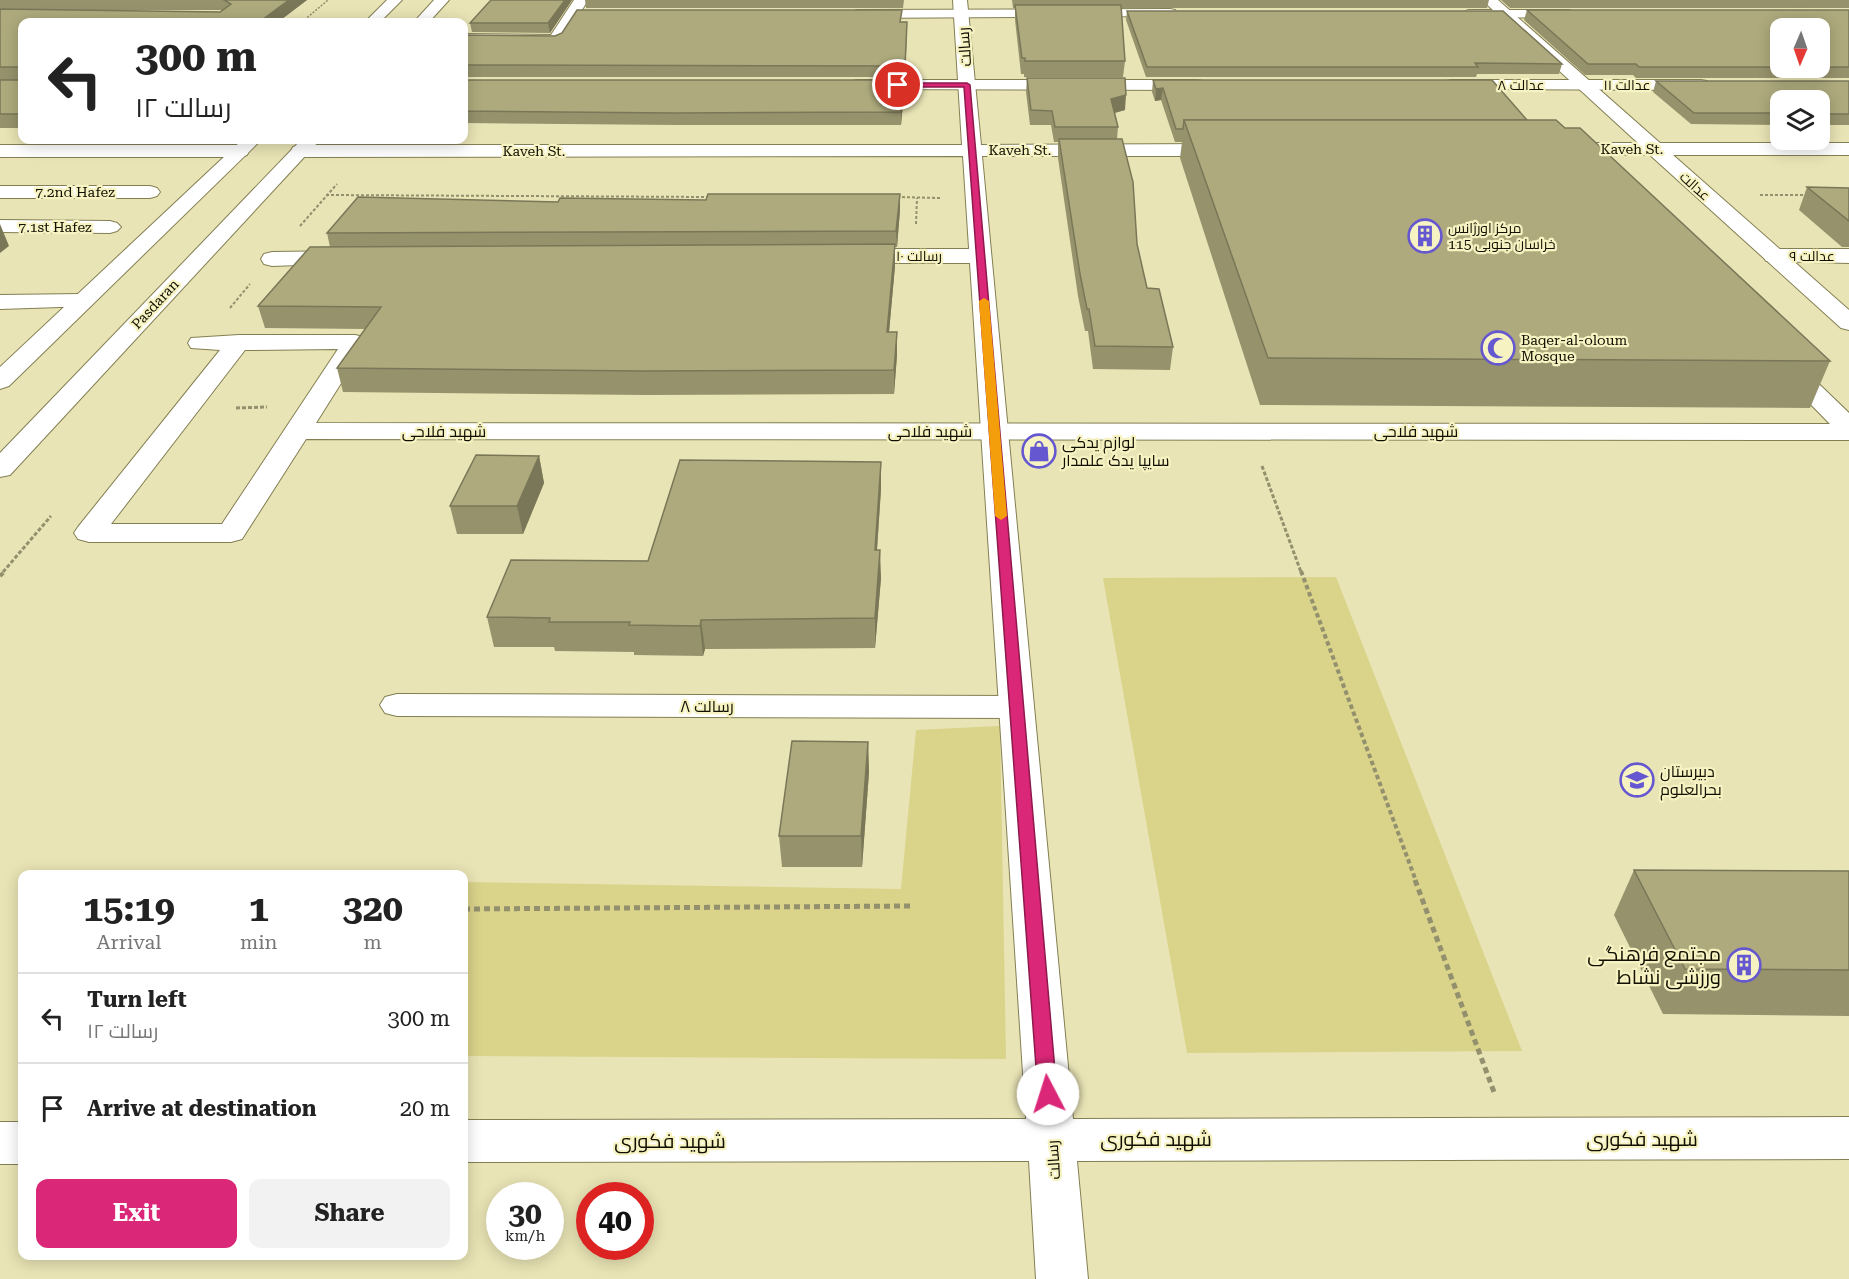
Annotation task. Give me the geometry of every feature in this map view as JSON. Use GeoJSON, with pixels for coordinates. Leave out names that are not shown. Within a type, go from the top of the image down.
{"type":"FeatureCollection","features":[{"type":"Feature","properties":{"kind":"street"},"geometry":{"type":"LineString","coordinates":[[376,18],[395,0]]}},
{"type":"Feature","properties":{"kind":"street"},"geometry":{"type":"LineString","coordinates":[[425,18],[442,0]]}},
{"type":"Feature","properties":{"kind":"street"},"geometry":{"type":"LineString","coordinates":[[468,39],[556,40],[581,0]]}},
{"type":"Feature","properties":{"kind":"street","name":"عدالت"},"geometry":{"type":"LineString","coordinates":[[1489,0],[1849,323]]}},
{"type":"Feature","properties":{"kind":"street"},"geometry":{"type":"LineString","coordinates":[[843,14],[961,7],[1185,14]]}},
{"type":"Feature","properties":{"kind":"street","name":"رسالت"},"geometry":{"type":"LineString","coordinates":[[961,7],[1062,1279]]}},
{"type":"Feature","properties":{"kind":"street"},"geometry":{"type":"LineString","coordinates":[[572,14],[596,14]]}},
{"type":"Feature","properties":{"kind":"street"},"geometry":{"type":"LineString","coordinates":[[1457,14],[1587,14]]}},
{"type":"Feature","properties":{"kind":"street"},"geometry":{"type":"LineString","coordinates":[[836,85],[1218,85]]}},
{"type":"Feature","properties":{"kind":"street","name":"عدالت ۸"},"geometry":{"type":"LineString","coordinates":[[1431,85],[1584,86]]}},
{"type":"Feature","properties":{"kind":"street","name":"عدالت ۱۱"},"geometry":{"type":"LineString","coordinates":[[1584,86],[1722,86]]}},
{"type":"Feature","properties":{"kind":"street"},"geometry":{"type":"LineString","coordinates":[[0,151],[246,145]]}},
{"type":"Feature","properties":{"kind":"street"},"geometry":{"type":"LineString","coordinates":[[0,381],[246,145]]}},
{"type":"Feature","properties":{"kind":"street","name":"Kaveh St."},"geometry":{"type":"LineString","coordinates":[[305,145],[1245,150]]}},
{"type":"Feature","properties":{"kind":"street","name":"Pasdaran"},"geometry":{"type":"LineString","coordinates":[[0,469],[305,145]]}},
{"type":"Feature","properties":{"kind":"street","name":"Kaveh St."},"geometry":{"type":"LineString","coordinates":[[1542,149],[1849,149]]}},
{"type":"Feature","properties":{"kind":"street"},"geometry":{"type":"LineString","coordinates":[[1566,149],[1591,174]]}},
{"type":"Feature","properties":{"kind":"street","name":"7.2nd Hafez"},"geometry":{"type":"LineString","coordinates":[[0,192],[150,192]]}},
{"type":"Feature","properties":{"kind":"street","name":"7.1st Hafez"},"geometry":{"type":"LineString","coordinates":[[0,226],[110,227]]}},
{"type":"Feature","properties":{"kind":"street","name":"رسالت ۱۰"},"geometry":{"type":"LineString","coordinates":[[832,256],[980,256]]}},
{"type":"Feature","properties":{"kind":"street","name":"عدالت ۹"},"geometry":{"type":"LineString","coordinates":[[1774,256],[1849,256]]}},
{"type":"Feature","properties":{"kind":"street"},"geometry":{"type":"LineString","coordinates":[[272,259],[367,258]]}},
{"type":"Feature","properties":{"kind":"street"},"geometry":{"type":"LineString","coordinates":[[0,302],[83,302]]}},
{"type":"Feature","properties":{"kind":"street"},"geometry":{"type":"LineString","coordinates":[[200,342],[239,342],[355,342],[231,533],[89,533],[239,342]]}},
{"type":"Feature","properties":{"kind":"street"},"geometry":{"type":"LineString","coordinates":[[1767,347],[1849,430]]}},
{"type":"Feature","properties":{"kind":"street","name":"شهید فلاحی"},"geometry":{"type":"LineString","coordinates":[[298,430],[1849,430]]}},
{"type":"Feature","properties":{"kind":"street","name":"رسالت ۸"},"geometry":{"type":"LineString","coordinates":[[397,705],[1017,707]]}},
{"type":"Feature","properties":{"kind":"street","name":"شهید فکوری"},"geometry":{"type":"LineString","coordinates":[[468,1141],[1849,1138]]}},
{"type":"Feature","properties":{"kind":"street"},"geometry":{"type":"LineString","coordinates":[[0,1143],[18,1143]]}},
{"type":"Feature","properties":{"kind":"path"},"geometry":{"type":"LineString","coordinates":[[307,18],[328,0]]}},
{"type":"Feature","properties":{"kind":"path"},"geometry":{"type":"LineString","coordinates":[[326,195],[716,197]]}},
{"type":"Feature","properties":{"kind":"path"},"geometry":{"type":"LineString","coordinates":[[1706,195],[1813,195]]}},
{"type":"Feature","properties":{"kind":"path"},"geometry":{"type":"LineString","coordinates":[[893,197],[976,198]]}},
{"type":"Feature","properties":{"kind":"path"},"geometry":{"type":"LineString","coordinates":[[1249,431],[1512,1139]]}},
{"type":"Feature","properties":{"kind":"path"},"geometry":{"type":"LineString","coordinates":[[468,909],[911,906]]}},
{"type":"Feature","properties":{"kind":"shaded area"},"geometry":{"type":"Polygon","coordinates":[[[1336,577],[1522,1051],[1187,1053],[1103,578],[1336,577]]]}},
{"type":"Feature","properties":{"kind":"shaded area"},"geometry":{"type":"Polygon","coordinates":[[[1000,726],[1006,1059],[468,1056],[468,882],[901,889],[916,730],[1000,726]]]}},
{"type":"Feature","properties":{"kind":"building"},"geometry":{"type":"Polygon","coordinates":[[[224,0],[289,0],[264,18],[18,18],[18,67],[0,67],[0,9],[220,12],[231,4],[224,0]]]}},
{"type":"Feature","properties":{"kind":"building"},"geometry":{"type":"Polygon","coordinates":[[[491,0],[565,0],[548,23],[470,23],[491,0]]]}},
{"type":"Feature","properties":{"kind":"building"},"geometry":{"type":"Polygon","coordinates":[[[1015,5],[1121,5],[1125,61],[1025,61],[1025,58],[1022,58],[1015,5]]]}},
{"type":"Feature","properties":{"kind":"building"},"geometry":{"type":"Polygon","coordinates":[[[577,10],[902,10],[900,22],[907,22],[905,66],[468,65],[468,35],[555,36],[562,33],[577,10]]]}},
{"type":"Feature","properties":{"kind":"building"},"geometry":{"type":"Polygon","coordinates":[[[1527,10],[1849,10],[1849,67],[1830,67],[1830,18],[1770,18],[1770,67],[1639,67],[1636,64],[1588,64],[1527,10]]]}},
{"type":"Feature","properties":{"kind":"building"},"geometry":{"type":"Polygon","coordinates":[[[1127,11],[1503,11],[1562,64],[1475,63],[1478,67],[1147,67],[1127,11]]]}},
{"type":"Feature","properties":{"kind":"building"},"geometry":{"type":"Polygon","coordinates":[[[1027,78],[1125,78],[1126,95],[1111,99],[1118,127],[1055,127],[1052,111],[1031,110],[1027,78]]]}},
{"type":"Feature","properties":{"kind":"building"},"geometry":{"type":"Polygon","coordinates":[[[0,80],[18,80],[18,114],[0,114],[0,80]]]}},
{"type":"Feature","properties":{"kind":"building"},"geometry":{"type":"Polygon","coordinates":[[[468,80],[904,80],[901,112],[468,111],[468,80]]]}},
{"type":"Feature","properties":{"kind":"building"},"geometry":{"type":"Polygon","coordinates":[[[1153,80],[1492,80],[1527,120],[1184,120],[1183,129],[1176,129],[1163,88],[1156,89],[1153,80]]]}},
{"type":"Feature","properties":{"kind":"building"},"geometry":{"type":"Polygon","coordinates":[[[1656,81],[1849,81],[1849,114],[1830,114],[1830,90],[1770,90],[1770,113],[1694,113],[1656,81]]]}},
{"type":"Feature","properties":{"kind":"building"},"geometry":{"type":"Polygon","coordinates":[[[1184,120],[1556,120],[1565,128],[1580,128],[1830,361],[1268,358],[1184,120]]]}},
{"type":"Feature","properties":{"kind":"building"},"geometry":{"type":"Polygon","coordinates":[[[1059,139],[1122,139],[1133,182],[1137,244],[1147,288],[1159,289],[1173,347],[1095,346],[1080,274],[1059,139]]]}},
{"type":"Feature","properties":{"kind":"building"},"geometry":{"type":"Polygon","coordinates":[[[1807,187],[1849,188],[1849,221],[1807,187]]]}},
{"type":"Feature","properties":{"kind":"building"},"geometry":{"type":"Polygon","coordinates":[[[708,194],[900,194],[896,231],[327,233],[358,197],[558,202],[560,198],[706,200],[708,194]]]}},
{"type":"Feature","properties":{"kind":"building"},"geometry":{"type":"Polygon","coordinates":[[[895,244],[887,332],[897,332],[894,370],[644,371],[337,368],[381,307],[258,306],[310,247],[895,244]]]}},
{"type":"Feature","properties":{"kind":"building"},"geometry":{"type":"Polygon","coordinates":[[[476,455],[539,456],[517,506],[450,506],[476,455]]]}},
{"type":"Feature","properties":{"kind":"building"},"geometry":{"type":"Polygon","coordinates":[[[680,460],[881,462],[875,550],[880,550],[875,618],[701,620],[700,626],[629,625],[630,622],[549,622],[550,618],[487,617],[511,560],[648,561],[680,460]]]}},
{"type":"Feature","properties":{"kind":"building"},"geometry":{"type":"Polygon","coordinates":[[[792,741],[868,742],[861,836],[779,836],[792,741]]]}},
{"type":"Feature","properties":{"kind":"building"},"geometry":{"type":"Polygon","coordinates":[[[1634,870],[1849,871],[1849,970],[1685,969],[1634,870]]]}},
{"type":"Feature","properties":{"kind":"slow traffic"},"geometry":{"type":"LineString","coordinates":[[984,301],[1001,516]]}},
{"type":"Feature","properties":{"kind":"place","name":"مرکز اورژانس 115 خراسان جنوبی"},"geometry":{"type":"Point","coordinates":[1425,236]}},
{"type":"Feature","properties":{"kind":"place","name":"Baqer-al-oloum Mosque"},"geometry":{"type":"Point","coordinates":[1498,348]}},
{"type":"Feature","properties":{"kind":"place","name":"لوازم یدکی سایپا یدک علمدار"},"geometry":{"type":"Point","coordinates":[1039,451]}},
{"type":"Feature","properties":{"kind":"place","name":"دبیرستان بحرالعلوم"},"geometry":{"type":"Point","coordinates":[1637,780]}},
{"type":"Feature","properties":{"kind":"place","name":"مجتمع فرهنگی ورزشی نشاط"},"geometry":{"type":"Point","coordinates":[1744,965]}},
{"type":"Feature","properties":{"kind":"route"},"geometry":{"type":"LineString","coordinates":[[898,85],[967,85],[1048,1094]]}}]}
